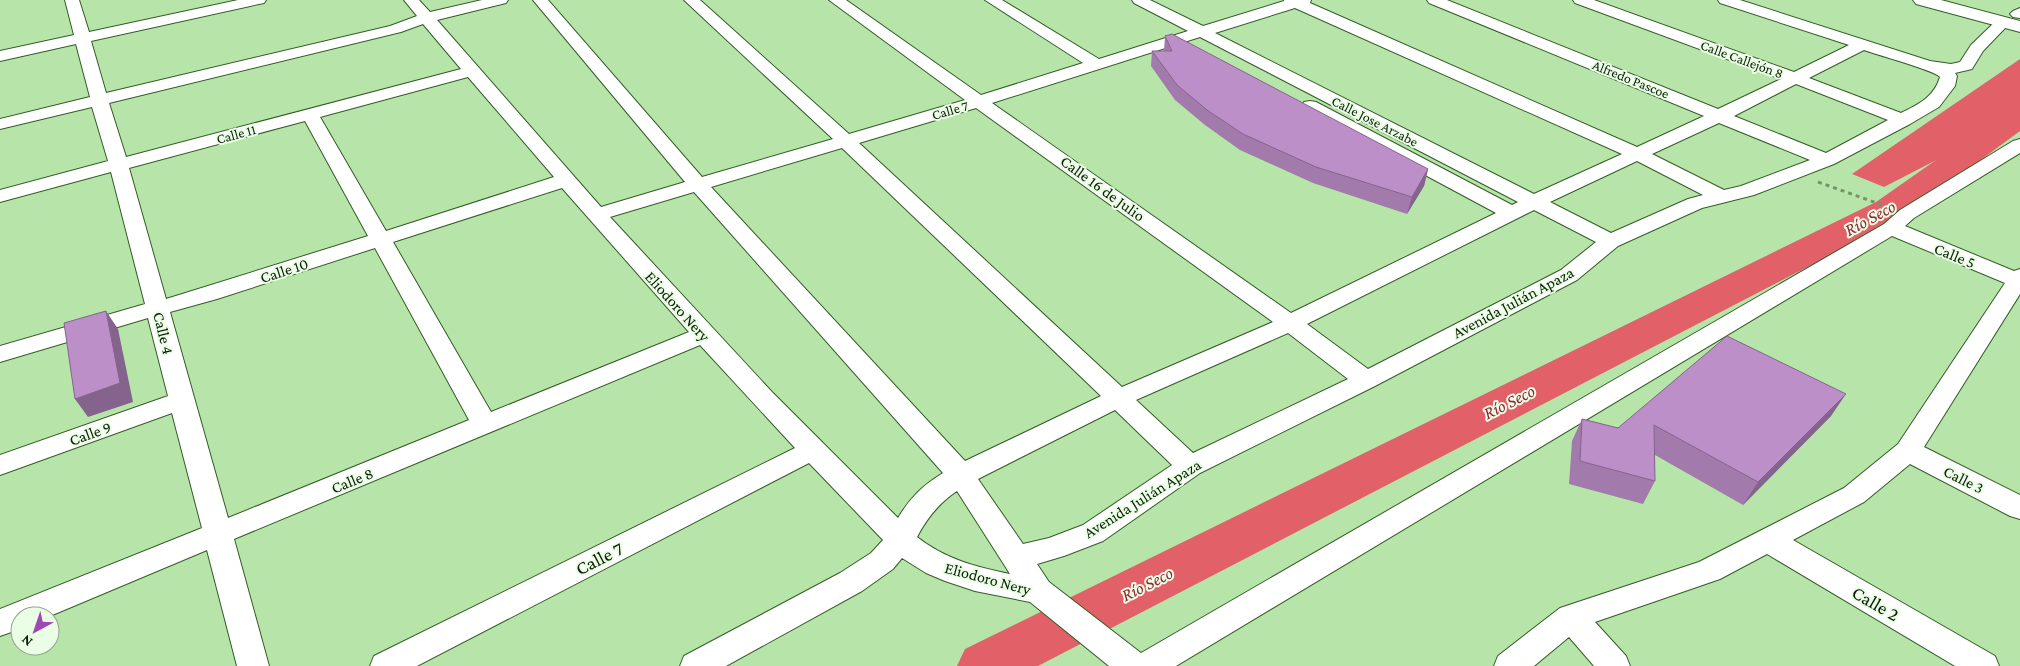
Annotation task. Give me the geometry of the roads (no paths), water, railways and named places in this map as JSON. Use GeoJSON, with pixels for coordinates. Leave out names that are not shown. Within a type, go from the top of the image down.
{"type":"FeatureCollection","features":[{"type":"Feature","properties":{"kind":"highway"},"geometry":{"type":"LineString","coordinates":[[1922,0],[2016,18]]}},
{"type":"Feature","properties":{"kind":"highway"},"geometry":{"type":"LineString","coordinates":[[1968,0],[2016,18]]}},
{"type":"Feature","properties":{"kind":"street","name":"Calle 4"},"geometry":{"type":"LineString","coordinates":[[72,0],[119,165],[253,666]]}},
{"type":"Feature","properties":{"kind":"street"},"geometry":{"type":"LineString","coordinates":[[0,113],[98,95],[395,29],[406,26],[416,13],[501,0]]}},
{"type":"Feature","properties":{"kind":"street","name":"Eliodoro Nery"},"geometry":{"type":"LineString","coordinates":[[540,0],[698,184],[961,475],[1042,594]]}},
{"type":"Feature","properties":{"kind":"street"},"geometry":{"type":"LineString","coordinates":[[690,0],[845,140],[1190,466]]}},
{"type":"Feature","properties":{"kind":"street","name":"Calle 16 de Julio"},"geometry":{"type":"LineString","coordinates":[[836,0],[1290,322],[1366,380]]}},
{"type":"Feature","properties":{"kind":"street"},"geometry":{"type":"LineString","coordinates":[[992,0],[1096,64]]}},
{"type":"Feature","properties":{"kind":"street","name":"Calle Jose Arzabe"},"geometry":{"type":"LineString","coordinates":[[1139,0],[1610,242]]}},
{"type":"Feature","properties":{"kind":"street","name":"Alfredo Pascoe"},"geometry":{"type":"LineString","coordinates":[[1434,0],[1721,115],[1827,160]]}},
{"type":"Feature","properties":{"kind":"street","name":"Calle Callejón 8"},"geometry":{"type":"LineString","coordinates":[[1580,0],[1904,120]]}},
{"type":"Feature","properties":{"kind":"street"},"geometry":{"type":"LineString","coordinates":[[1725,0],[1906,60],[1942,69],[1952,69],[1966,65],[1977,48],[2016,18]]}},
{"type":"Feature","properties":{"kind":"street"},"geometry":{"type":"LineString","coordinates":[[0,56],[249,1]]}},
{"type":"Feature","properties":{"kind":"street"},"geometry":{"type":"LineString","coordinates":[[1297,1],[1636,153],[1720,196]]}},
{"type":"Feature","properties":{"kind":"street","name":"Calle 7"},"geometry":{"type":"LineString","coordinates":[[596,215],[980,101],[1297,1]]}},
{"type":"Feature","properties":{"kind":"street","name":"Eliodoro Nery"},"geometry":{"type":"LineString","coordinates":[[416,13],[472,71],[596,215],[703,335],[887,525],[900,541],[921,557],[956,573],[1042,594]]}},
{"type":"Feature","properties":{"kind":"street"},"geometry":{"type":"LineString","coordinates":[[1182,38],[1511,213]]}},
{"type":"Feature","properties":{"kind":"street"},"geometry":{"type":"LineString","coordinates":[[696,666],[851,582],[882,561],[900,541],[918,509],[936,491],[961,475],[1119,398],[1290,322],[1636,153],[1797,79],[1862,45]]}},
{"type":"Feature","properties":{"kind":"street","name":"Avenida Julián Apaza"},"geometry":{"type":"LineString","coordinates":[[1016,558],[1054,548],[1093,533],[1190,466],[1366,380],[1569,274],[1610,242],[1695,203],[1746,191],[1794,174],[1827,160],[1904,120],[1933,103],[1946,86],[1949,76],[1942,69]]}},
{"type":"Feature","properties":{"kind":"street","name":"Calle 11"},"geometry":{"type":"LineString","coordinates":[[0,196],[472,71]]}},
{"type":"Feature","properties":{"kind":"street"},"geometry":{"type":"LineString","coordinates":[[0,124],[98,95]]}},
{"type":"Feature","properties":{"kind":"street"},"geometry":{"type":"LineString","coordinates":[[310,114],[486,425]]}},
{"type":"Feature","properties":{"kind":"street"},"geometry":{"type":"LineString","coordinates":[[1148,666],[1892,219],[1907,214],[2020,145]]}},
{"type":"Feature","properties":{"kind":"street","name":"Calle 10"},"geometry":{"type":"LineString","coordinates":[[0,354],[209,294],[566,180]]}},
{"type":"Feature","properties":{"kind":"street","name":"Calle 5"},"geometry":{"type":"LineString","coordinates":[[1892,219],[2019,279]]}},
{"type":"Feature","properties":{"kind":"street"},"geometry":{"type":"LineString","coordinates":[[1510,666],[1571,618],[1709,570],[1854,495],[1908,451],[2019,279]]}},
{"type":"Feature","properties":{"kind":"street","name":"Calle 8"},"geometry":{"type":"LineString","coordinates":[[0,623],[703,335]]}},
{"type":"Feature","properties":{"kind":"street","name":"Calle 9"},"geometry":{"type":"LineString","coordinates":[[0,465],[181,401]]}},
{"type":"Feature","properties":{"kind":"street","name":"Calle 7"},"geometry":{"type":"LineString","coordinates":[[386,666],[813,450]]}},
{"type":"Feature","properties":{"kind":"street","name":"Calle 3"},"geometry":{"type":"LineString","coordinates":[[1908,451],[2020,508]]}},
{"type":"Feature","properties":{"kind":"street","name":"Calle 2"},"geometry":{"type":"LineString","coordinates":[[1768,540],[1983,666]]}},
{"type":"Feature","properties":{"kind":"street"},"geometry":{"type":"LineString","coordinates":[[1042,594],[1124,658]]}},
{"type":"Feature","properties":{"kind":"street"},"geometry":{"type":"LineString","coordinates":[[1571,618],[1614,666]]}},
{"type":"Feature","properties":{"kind":"waterway","name":"Río Seco"},"geometry":{"type":"LineString","coordinates":[[985,666],[1889,210],[2020,116]]}}]}
